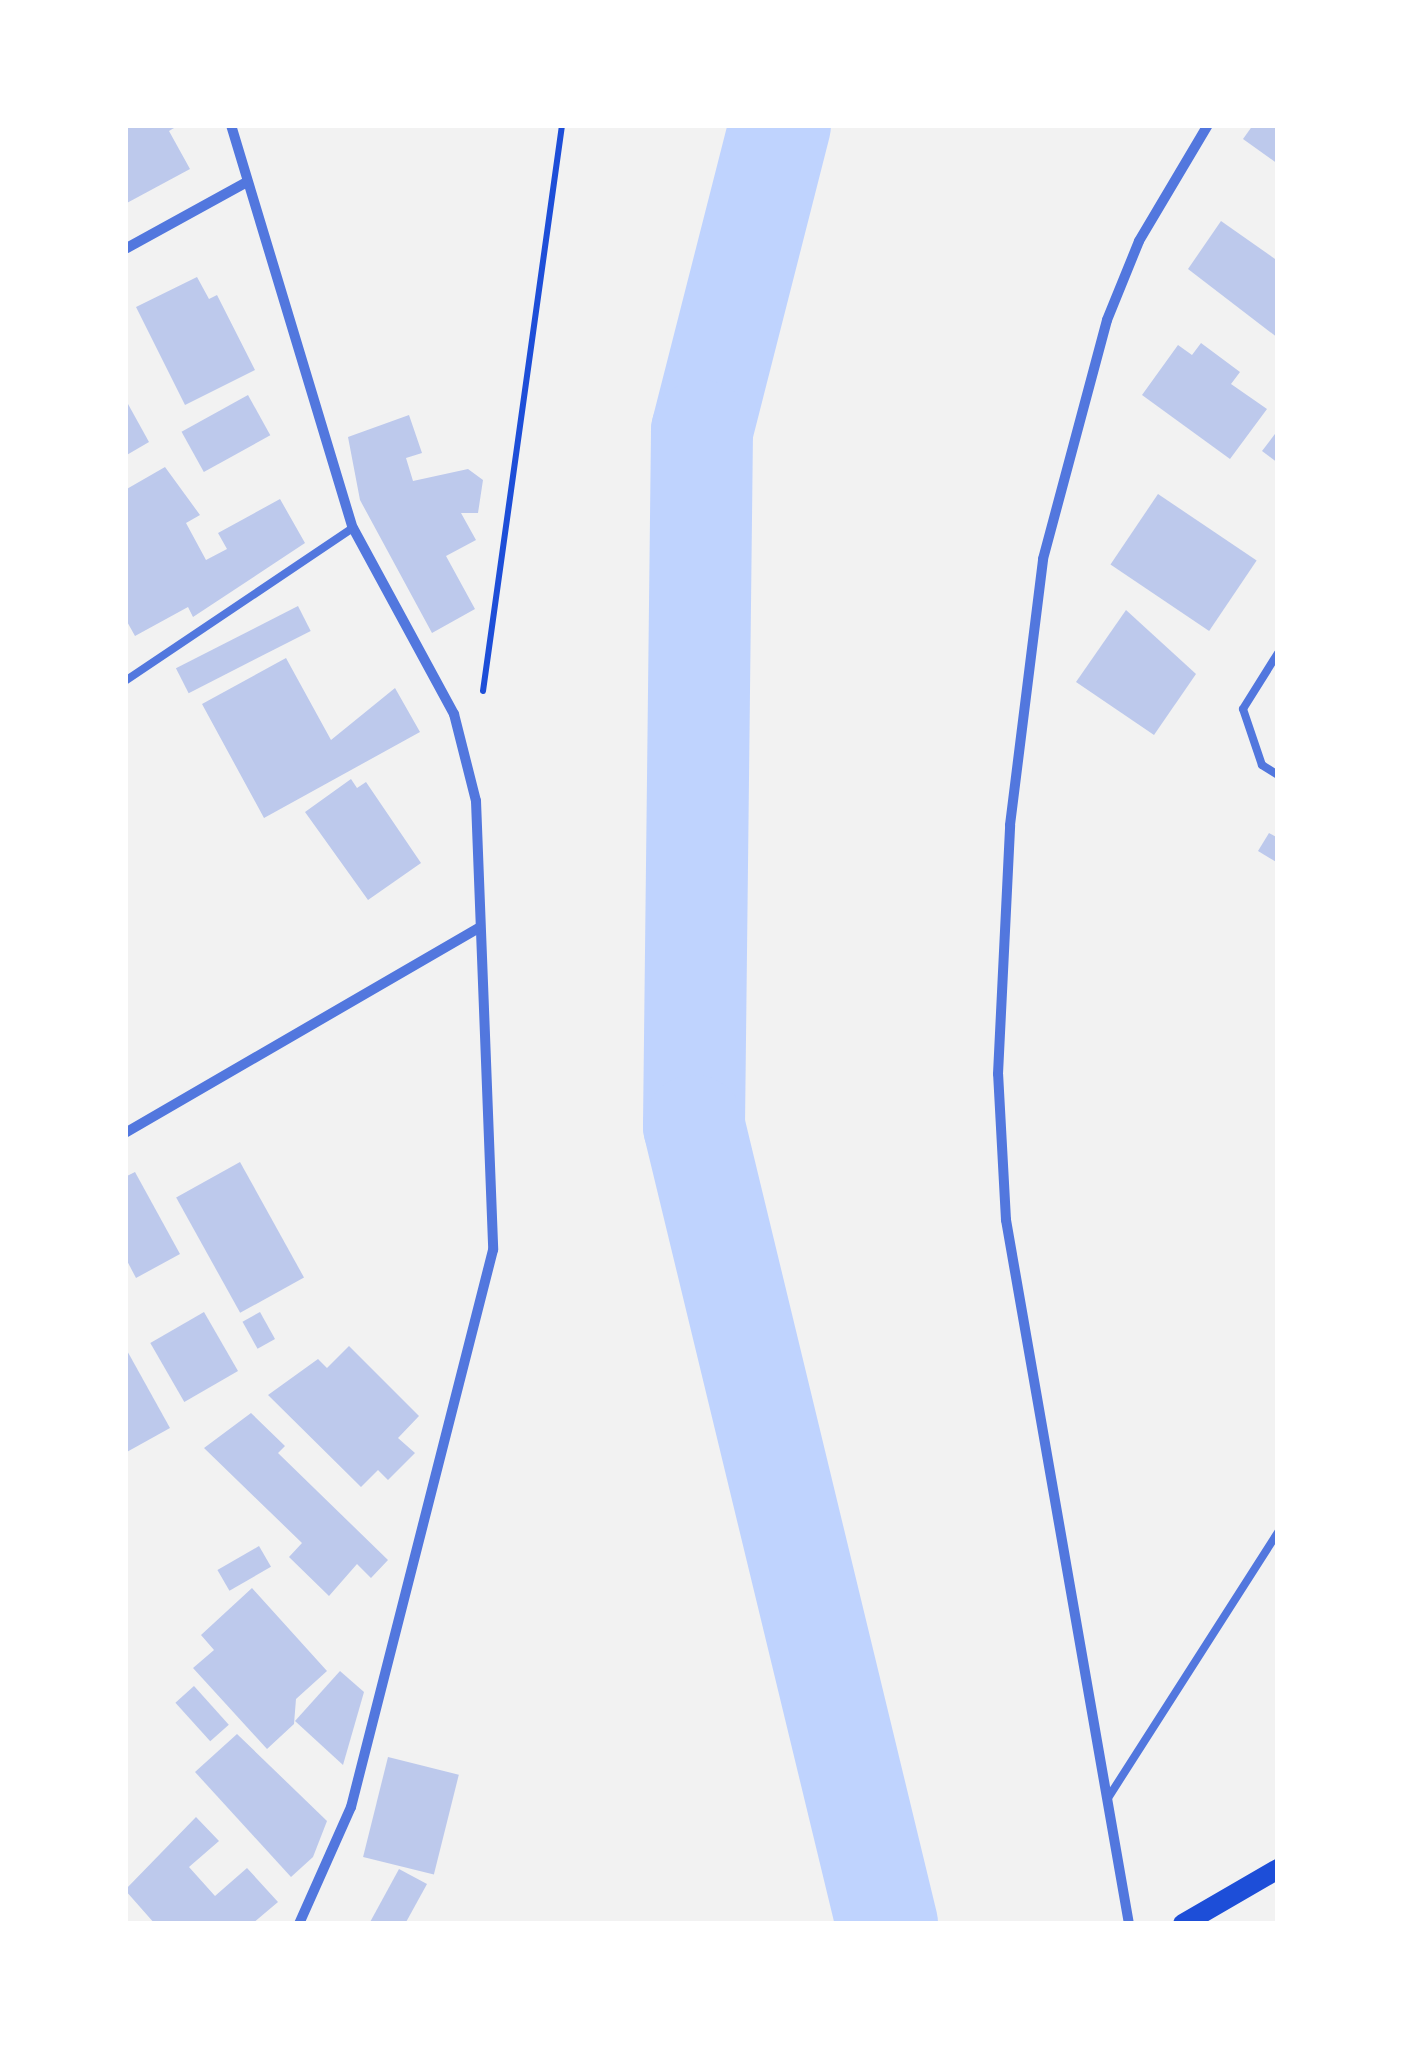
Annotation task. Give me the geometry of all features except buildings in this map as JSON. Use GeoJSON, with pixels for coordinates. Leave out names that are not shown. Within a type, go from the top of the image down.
{"type":"FeatureCollection","features":[{"type":"Feature","properties":{"kind":"main road"},"geometry":{"type":"LineString","coordinates":[[1183,1924],[1278,1868]]}},
{"type":"Feature","properties":{"kind":"street"},"geometry":{"type":"LineString","coordinates":[[231,125],[245,182],[353,528],[454,714],[476,801],[493,1250],[351,1806],[299,1924]]}},
{"type":"Feature","properties":{"kind":"street"},"geometry":{"type":"LineString","coordinates":[[1129,1924],[1104,1804],[1006,1220],[998,1074],[1010,824],[1043,559],[1081,406],[1139,242],[1208,125]]}},
{"type":"Feature","properties":{"kind":"street"},"geometry":{"type":"LineString","coordinates":[[125,249],[245,182]]}},
{"type":"Feature","properties":{"kind":"street"},"geometry":{"type":"LineString","coordinates":[[125,1134],[478,928]]}},
{"type":"Feature","properties":{"kind":"lane"},"geometry":{"type":"LineString","coordinates":[[125,681],[353,528]]}},
{"type":"Feature","properties":{"kind":"lane"},"geometry":{"type":"LineString","coordinates":[[1278,653],[1243,709],[1262,765],[1278,776]]}},
{"type":"Feature","properties":{"kind":"lane"},"geometry":{"type":"LineString","coordinates":[[1104,1804],[1278,1532]]}},
{"type":"Feature","properties":{"kind":"path"},"geometry":{"type":"LineString","coordinates":[[454,714],[482,698],[562,125]]}},
{"type":"Feature","properties":{"kind":"waterway"},"geometry":{"type":"LineString","coordinates":[[780,125],[702,431],[694,1126],[887,1924]]}}]}
